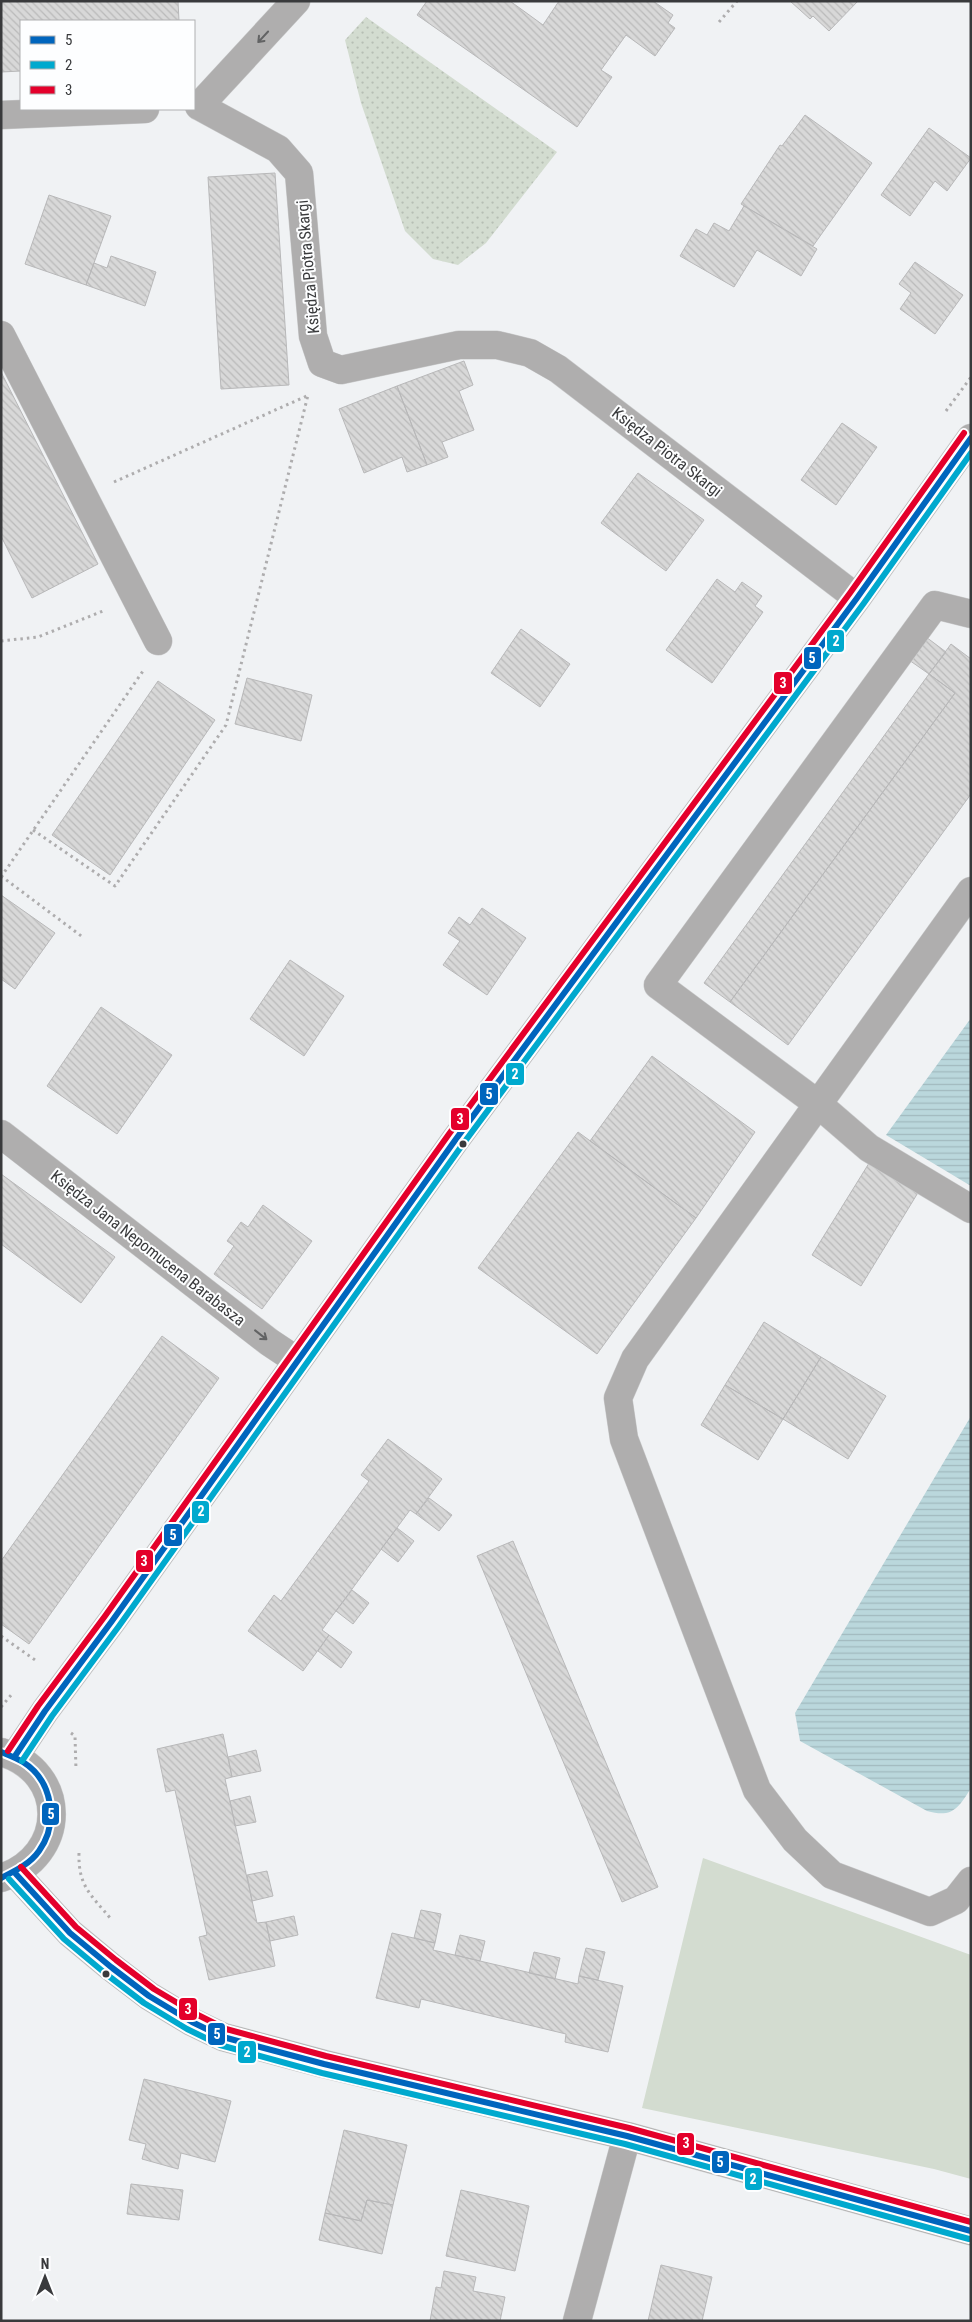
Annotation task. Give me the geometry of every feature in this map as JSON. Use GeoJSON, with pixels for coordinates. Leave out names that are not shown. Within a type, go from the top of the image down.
{"type":"FeatureCollection","features":[{"type":"Feature","properties":{"kind":"street","name":"Księdza Piotra Skargi"},"geometry":{"type":"LineString","coordinates":[[296,1],[196,106],[278,149],[299,174],[313,336],[322,363],[341,370],[459,345],[497,346],[530,353],[558,368],[857,598]]}},
{"type":"Feature","properties":{"kind":"street"},"geometry":{"type":"LineString","coordinates":[[1,115],[121,110]]}},
{"type":"Feature","properties":{"kind":"street"},"geometry":{"type":"LineString","coordinates":[[1,334],[158,641]]}},
{"type":"Feature","properties":{"kind":"street"},"geometry":{"type":"LineString","coordinates":[[971,438],[857,598],[462,1131],[338,1306],[296,1360],[112,1621],[45,1711],[8,1754],[32,1768],[45,1785],[51,1805],[51,1825],[41,1851],[32,1862],[8,1876],[70,1933],[111,1967],[150,1996],[192,2022],[223,2037],[324,2064],[627,2136],[971,2231]]}},
{"type":"Feature","properties":{"kind":"street"},"geometry":{"type":"LineString","coordinates":[[971,614],[935,605],[658,985],[818,1104],[869,1148],[971,1209]]}},
{"type":"Feature","properties":{"kind":"street"},"geometry":{"type":"LineString","coordinates":[[971,891],[635,1359],[618,1398],[624,1438],[757,1790],[795,1840],[832,1875],[930,1912],[956,1900],[971,1881]]}},
{"type":"Feature","properties":{"kind":"street","name":"Księdza Jana Nepomucena Barabasza"},"geometry":{"type":"LineString","coordinates":[[1,1134],[269,1342],[296,1360]]}},
{"type":"Feature","properties":{"kind":"street"},"geometry":{"type":"LineString","coordinates":[[577,2321],[627,2136]]}},
{"type":"Feature","properties":{"kind":"path"},"geometry":{"type":"LineString","coordinates":[[719,22],[737,1]]}},
{"type":"Feature","properties":{"kind":"path"},"geometry":{"type":"LineString","coordinates":[[33,830],[115,886],[226,725],[309,395],[322,363]]}},
{"type":"Feature","properties":{"kind":"path"},"geometry":{"type":"LineString","coordinates":[[84,496],[309,395]]}},
{"type":"Feature","properties":{"kind":"path"},"geometry":{"type":"LineString","coordinates":[[1,641],[38,637],[136,597]]}},
{"type":"Feature","properties":{"kind":"path"},"geometry":{"type":"LineString","coordinates":[[84,938],[1,876],[155,654],[158,641]]}},
{"type":"Feature","properties":{"kind":"path"},"geometry":{"type":"LineString","coordinates":[[1,1636],[38,1662]]}},
{"type":"Feature","properties":{"kind":"path"},"geometry":{"type":"LineString","coordinates":[[1,1707],[14,1691],[45,1711],[75,1736],[77,1776]]}},
{"type":"Feature","properties":{"kind":"path"},"geometry":{"type":"LineString","coordinates":[[79,1846],[78,1873],[87,1890],[116,1924]]}},
{"type":"Feature","properties":{"kind":"shaded area"},"geometry":{"type":"Polygon","coordinates":[[[366,17],[557,152],[486,243],[458,265],[433,259],[405,231],[361,103],[345,40],[366,17]]]}},
{"type":"Feature","properties":{"kind":"shaded area"},"geometry":{"type":"Polygon","coordinates":[[[703,1858],[971,1955],[971,2179],[934,2169],[642,2108],[703,1858]]]}},
{"type":"Feature","properties":{"kind":"water"},"geometry":{"type":"Polygon","coordinates":[[[971,1018],[971,1186],[886,1135],[971,1018]]]}},
{"type":"Feature","properties":{"kind":"water"},"geometry":{"type":"Polygon","coordinates":[[[971,1416],[971,1788],[954,1810],[936,1813],[927,1811],[800,1741],[795,1713],[971,1416]]]}},
{"type":"Feature","properties":{"kind":"building"},"geometry":{"type":"Polygon","coordinates":[[[178,1],[179,20],[20,20],[20,71],[1,72],[1,2],[178,1]]]}},
{"type":"Feature","properties":{"kind":"building"},"geometry":{"type":"Polygon","coordinates":[[[427,1],[510,1],[543,25],[559,1],[653,1],[673,15],[668,23],[675,28],[655,56],[626,35],[601,70],[612,77],[577,127],[417,15],[427,1]]]}},
{"type":"Feature","properties":{"kind":"building"},"geometry":{"type":"Polygon","coordinates":[[[790,1],[858,1],[829,31],[813,16],[810,19],[790,1]]]}},
{"type":"Feature","properties":{"kind":"building"},"geometry":{"type":"Polygon","coordinates":[[[805,115],[872,163],[813,246],[741,204],[780,145],[782,146],[805,115]]]}},
{"type":"Feature","properties":{"kind":"building"},"geometry":{"type":"Polygon","coordinates":[[[929,128],[971,158],[947,191],[935,181],[910,216],[881,195],[929,128]]]}},
{"type":"Feature","properties":{"kind":"building"},"geometry":{"type":"Polygon","coordinates":[[[275,173],[289,385],[221,389],[208,177],[275,173]]]}},
{"type":"Feature","properties":{"kind":"building"},"geometry":{"type":"Polygon","coordinates":[[[49,195],[111,216],[86,285],[25,264],[49,195]]]}},
{"type":"Feature","properties":{"kind":"building"},"geometry":{"type":"Polygon","coordinates":[[[744,206],[817,249],[801,276],[757,250],[734,287],[680,256],[696,229],[707,235],[714,223],[729,231],[744,206]]]}},
{"type":"Feature","properties":{"kind":"building"},"geometry":{"type":"Polygon","coordinates":[[[111,256],[156,272],[145,306],[86,285],[94,263],[107,268],[111,256]]]}},
{"type":"Feature","properties":{"kind":"building"},"geometry":{"type":"Polygon","coordinates":[[[915,262],[963,295],[935,334],[900,309],[911,293],[899,284],[915,262]]]}},
{"type":"Feature","properties":{"kind":"building"},"geometry":{"type":"Polygon","coordinates":[[[464,361],[473,385],[459,391],[474,430],[442,442],[448,457],[427,465],[397,386],[464,361]]]}},
{"type":"Feature","properties":{"kind":"building"},"geometry":{"type":"Polygon","coordinates":[[[1,372],[98,564],[32,598],[1,536],[1,372]]]}},
{"type":"Feature","properties":{"kind":"building"},"geometry":{"type":"Polygon","coordinates":[[[397,386],[427,465],[407,472],[402,457],[364,473],[339,409],[397,386]]]}},
{"type":"Feature","properties":{"kind":"building"},"geometry":{"type":"Polygon","coordinates":[[[842,423],[877,447],[836,505],[801,480],[842,423]]]}},
{"type":"Feature","properties":{"kind":"building"},"geometry":{"type":"Polygon","coordinates":[[[638,473],[704,520],[666,571],[601,523],[638,473]]]}},
{"type":"Feature","properties":{"kind":"building"},"geometry":{"type":"Polygon","coordinates":[[[717,579],[735,592],[742,582],[762,596],[755,606],[763,612],[712,683],[666,650],[717,579]]]}},
{"type":"Feature","properties":{"kind":"building"},"geometry":{"type":"Polygon","coordinates":[[[521,629],[570,664],[540,707],[491,673],[521,629]]]}},
{"type":"Feature","properties":{"kind":"building"},"geometry":{"type":"Polygon","coordinates":[[[926,637],[946,652],[929,674],[909,660],[926,637]]]}},
{"type":"Feature","properties":{"kind":"building"},"geometry":{"type":"Polygon","coordinates":[[[951,644],[971,659],[971,794],[788,1045],[730,1002],[955,693],[929,674],[951,644]]]}},
{"type":"Feature","properties":{"kind":"building"},"geometry":{"type":"Polygon","coordinates":[[[929,674],[955,693],[730,1002],[704,983],[929,674]]]}},
{"type":"Feature","properties":{"kind":"building"},"geometry":{"type":"Polygon","coordinates":[[[247,678],[312,695],[301,741],[235,724],[247,678]]]}},
{"type":"Feature","properties":{"kind":"building"},"geometry":{"type":"Polygon","coordinates":[[[158,681],[215,720],[110,875],[52,835],[158,681]]]}},
{"type":"Feature","properties":{"kind":"building"},"geometry":{"type":"Polygon","coordinates":[[[1,895],[55,933],[15,989],[1,979],[1,895]]]}},
{"type":"Feature","properties":{"kind":"building"},"geometry":{"type":"Polygon","coordinates":[[[482,908],[526,938],[487,995],[443,965],[460,941],[448,933],[459,917],[470,925],[482,908]]]}},
{"type":"Feature","properties":{"kind":"building"},"geometry":{"type":"Polygon","coordinates":[[[290,960],[344,996],[304,1056],[250,1019],[290,960]]]}},
{"type":"Feature","properties":{"kind":"building"},"geometry":{"type":"Polygon","coordinates":[[[101,1007],[172,1055],[117,1134],[47,1086],[101,1007]]]}},
{"type":"Feature","properties":{"kind":"building"},"geometry":{"type":"Polygon","coordinates":[[[652,1056],[755,1132],[696,1218],[590,1141],[652,1056]]]}},
{"type":"Feature","properties":{"kind":"building"},"geometry":{"type":"Polygon","coordinates":[[[578,1132],[696,1218],[597,1354],[478,1268],[578,1132]]]}},
{"type":"Feature","properties":{"kind":"building"},"geometry":{"type":"Polygon","coordinates":[[[871,1160],[919,1191],[861,1286],[812,1255],[871,1160]]]}},
{"type":"Feature","properties":{"kind":"building"},"geometry":{"type":"Polygon","coordinates":[[[1,1174],[115,1257],[81,1303],[1,1244],[1,1174]]]}},
{"type":"Feature","properties":{"kind":"building"},"geometry":{"type":"Polygon","coordinates":[[[263,1205],[312,1241],[262,1309],[214,1274],[234,1246],[227,1241],[241,1222],[248,1227],[263,1205]]]}},
{"type":"Feature","properties":{"kind":"building"},"geometry":{"type":"Polygon","coordinates":[[[764,1322],[821,1357],[783,1419],[725,1385],[764,1322]]]}},
{"type":"Feature","properties":{"kind":"building"},"geometry":{"type":"Polygon","coordinates":[[[162,1336],[219,1378],[29,1644],[1,1624],[1,1561],[162,1336]]]}},
{"type":"Feature","properties":{"kind":"building"},"geometry":{"type":"Polygon","coordinates":[[[821,1357],[886,1396],[848,1459],[783,1419],[821,1357]]]}},
{"type":"Feature","properties":{"kind":"building"},"geometry":{"type":"Polygon","coordinates":[[[725,1385],[783,1419],[758,1460],[701,1425],[725,1385]]]}},
{"type":"Feature","properties":{"kind":"building"},"geometry":{"type":"Polygon","coordinates":[[[388,1439],[442,1479],[416,1514],[410,1510],[322,1630],[329,1635],[303,1671],[248,1631],[274,1595],[281,1601],[369,1481],[361,1475],[388,1439]]]}},
{"type":"Feature","properties":{"kind":"building"},"geometry":{"type":"Polygon","coordinates":[[[429,1498],[452,1515],[439,1531],[416,1514],[429,1498]]]}},
{"type":"Feature","properties":{"kind":"building"},"geometry":{"type":"Polygon","coordinates":[[[397,1528],[414,1541],[398,1562],[381,1549],[397,1528]]]}},
{"type":"Feature","properties":{"kind":"building"},"geometry":{"type":"Polygon","coordinates":[[[513,1541],[658,1887],[622,1902],[477,1556],[513,1541]]]}},
{"type":"Feature","properties":{"kind":"building"},"geometry":{"type":"Polygon","coordinates":[[[352,1590],[369,1603],[353,1624],[336,1611],[352,1590]]]}},
{"type":"Feature","properties":{"kind":"building"},"geometry":{"type":"Polygon","coordinates":[[[329,1635],[352,1652],[341,1668],[318,1651],[329,1635]]]}},
{"type":"Feature","properties":{"kind":"building"},"geometry":{"type":"Polygon","coordinates":[[[223,1734],[232,1777],[225,1779],[257,1923],[266,1922],[275,1966],[209,1980],[199,1937],[207,1935],[175,1790],[166,1792],[157,1749],[223,1734]]]}},
{"type":"Feature","properties":{"kind":"building"},"geometry":{"type":"Polygon","coordinates":[[[256,1750],[261,1771],[232,1777],[228,1757],[256,1750]]]}},
{"type":"Feature","properties":{"kind":"building"},"geometry":{"type":"Polygon","coordinates":[[[250,1796],[256,1822],[235,1826],[230,1801],[250,1796]]]}},
{"type":"Feature","properties":{"kind":"building"},"geometry":{"type":"Polygon","coordinates":[[[267,1871],[273,1896],[252,1901],[247,1875],[267,1871]]]}},
{"type":"Feature","properties":{"kind":"building"},"geometry":{"type":"Polygon","coordinates":[[[421,1910],[441,1914],[435,1943],[414,1938],[421,1910]]]}},
{"type":"Feature","properties":{"kind":"building"},"geometry":{"type":"Polygon","coordinates":[[[294,1916],[298,1935],[270,1941],[266,1922],[294,1916]]]}},
{"type":"Feature","properties":{"kind":"building"},"geometry":{"type":"Polygon","coordinates":[[[392,1933],[435,1943],[433,1950],[578,1984],[579,1976],[623,1986],[608,2052],[565,2042],[566,2034],[421,1999],[419,2008],[376,1998],[392,1933]]]}},
{"type":"Feature","properties":{"kind":"building"},"geometry":{"type":"Polygon","coordinates":[[[460,1935],[485,1941],[480,1961],[455,1955],[460,1935]]]}},
{"type":"Feature","properties":{"kind":"building"},"geometry":{"type":"Polygon","coordinates":[[[586,1948],[605,1952],[598,1980],[579,1976],[586,1948]]]}},
{"type":"Feature","properties":{"kind":"building"},"geometry":{"type":"Polygon","coordinates":[[[534,1952],[560,1958],[555,1979],[529,1973],[534,1952]]]}},
{"type":"Feature","properties":{"kind":"building"},"geometry":{"type":"Polygon","coordinates":[[[144,2079],[231,2101],[215,2162],[181,2153],[178,2169],[142,2159],[146,2144],[129,2140],[144,2079]]]}},
{"type":"Feature","properties":{"kind":"building"},"geometry":{"type":"Polygon","coordinates":[[[344,2130],[407,2145],[393,2205],[367,2200],[361,2221],[325,2213],[344,2130]]]}},
{"type":"Feature","properties":{"kind":"building"},"geometry":{"type":"Polygon","coordinates":[[[131,2184],[183,2190],[179,2220],[127,2214],[131,2184]]]}},
{"type":"Feature","properties":{"kind":"building"},"geometry":{"type":"Polygon","coordinates":[[[461,2190],[529,2206],[515,2271],[446,2256],[461,2190]]]}},
{"type":"Feature","properties":{"kind":"building"},"geometry":{"type":"Polygon","coordinates":[[[367,2200],[393,2205],[382,2254],[319,2240],[325,2213],[361,2221],[367,2200]]]}},
{"type":"Feature","properties":{"kind":"building"},"geometry":{"type":"Polygon","coordinates":[[[661,2265],[712,2277],[702,2321],[648,2321],[661,2265]]]}},
{"type":"Feature","properties":{"kind":"building"},"geometry":{"type":"Polygon","coordinates":[[[444,2271],[476,2277],[473,2291],[505,2297],[500,2321],[430,2321],[436,2287],[441,2288],[444,2271]]]}},
{"type":"Feature","properties":{"kind":"transit line","name":"3"},"geometry":{"type":"LineString","coordinates":[[8,1751],[38,1706],[105,1616],[449,1134],[850,593],[964,433]]}},
{"type":"Feature","properties":{"kind":"transit line","name":"5"},"geometry":{"type":"LineString","coordinates":[[15,1756],[45,1711],[112,1621],[456,1139],[857,598],[971,438]]}},
{"type":"Feature","properties":{"kind":"transit line","name":"2"},"geometry":{"type":"LineString","coordinates":[[22,1761],[52,1716],[119,1626],[463,1144],[864,603],[971,453]]}},
{"type":"Feature","properties":{"kind":"transit line","name":"5"},"geometry":{"type":"LineString","coordinates":[[1,1752],[23,1762],[41,1780],[47,1791],[51,1816],[45,1840],[35,1856],[22,1867],[1,1878]]}},
{"type":"Feature","properties":{"kind":"transit line","name":"3"},"geometry":{"type":"LineString","coordinates":[[21,1867],[76,1927],[116,1960],[154,1989],[226,2029],[326,2056],[629,2128],[971,2222]]}},
{"type":"Feature","properties":{"kind":"transit line","name":"5"},"geometry":{"type":"LineString","coordinates":[[15,1873],[70,1933],[111,1967],[149,1996],[192,2022],[223,2037],[324,2064],[627,2136],[971,2231]]}},
{"type":"Feature","properties":{"kind":"transit line","name":"2"},"geometry":{"type":"LineString","coordinates":[[9,1879],[64,1939],[106,1974],[144,2003],[187,2029],[220,2045],[322,2073],[625,2144],[969,2239]]}}]}
